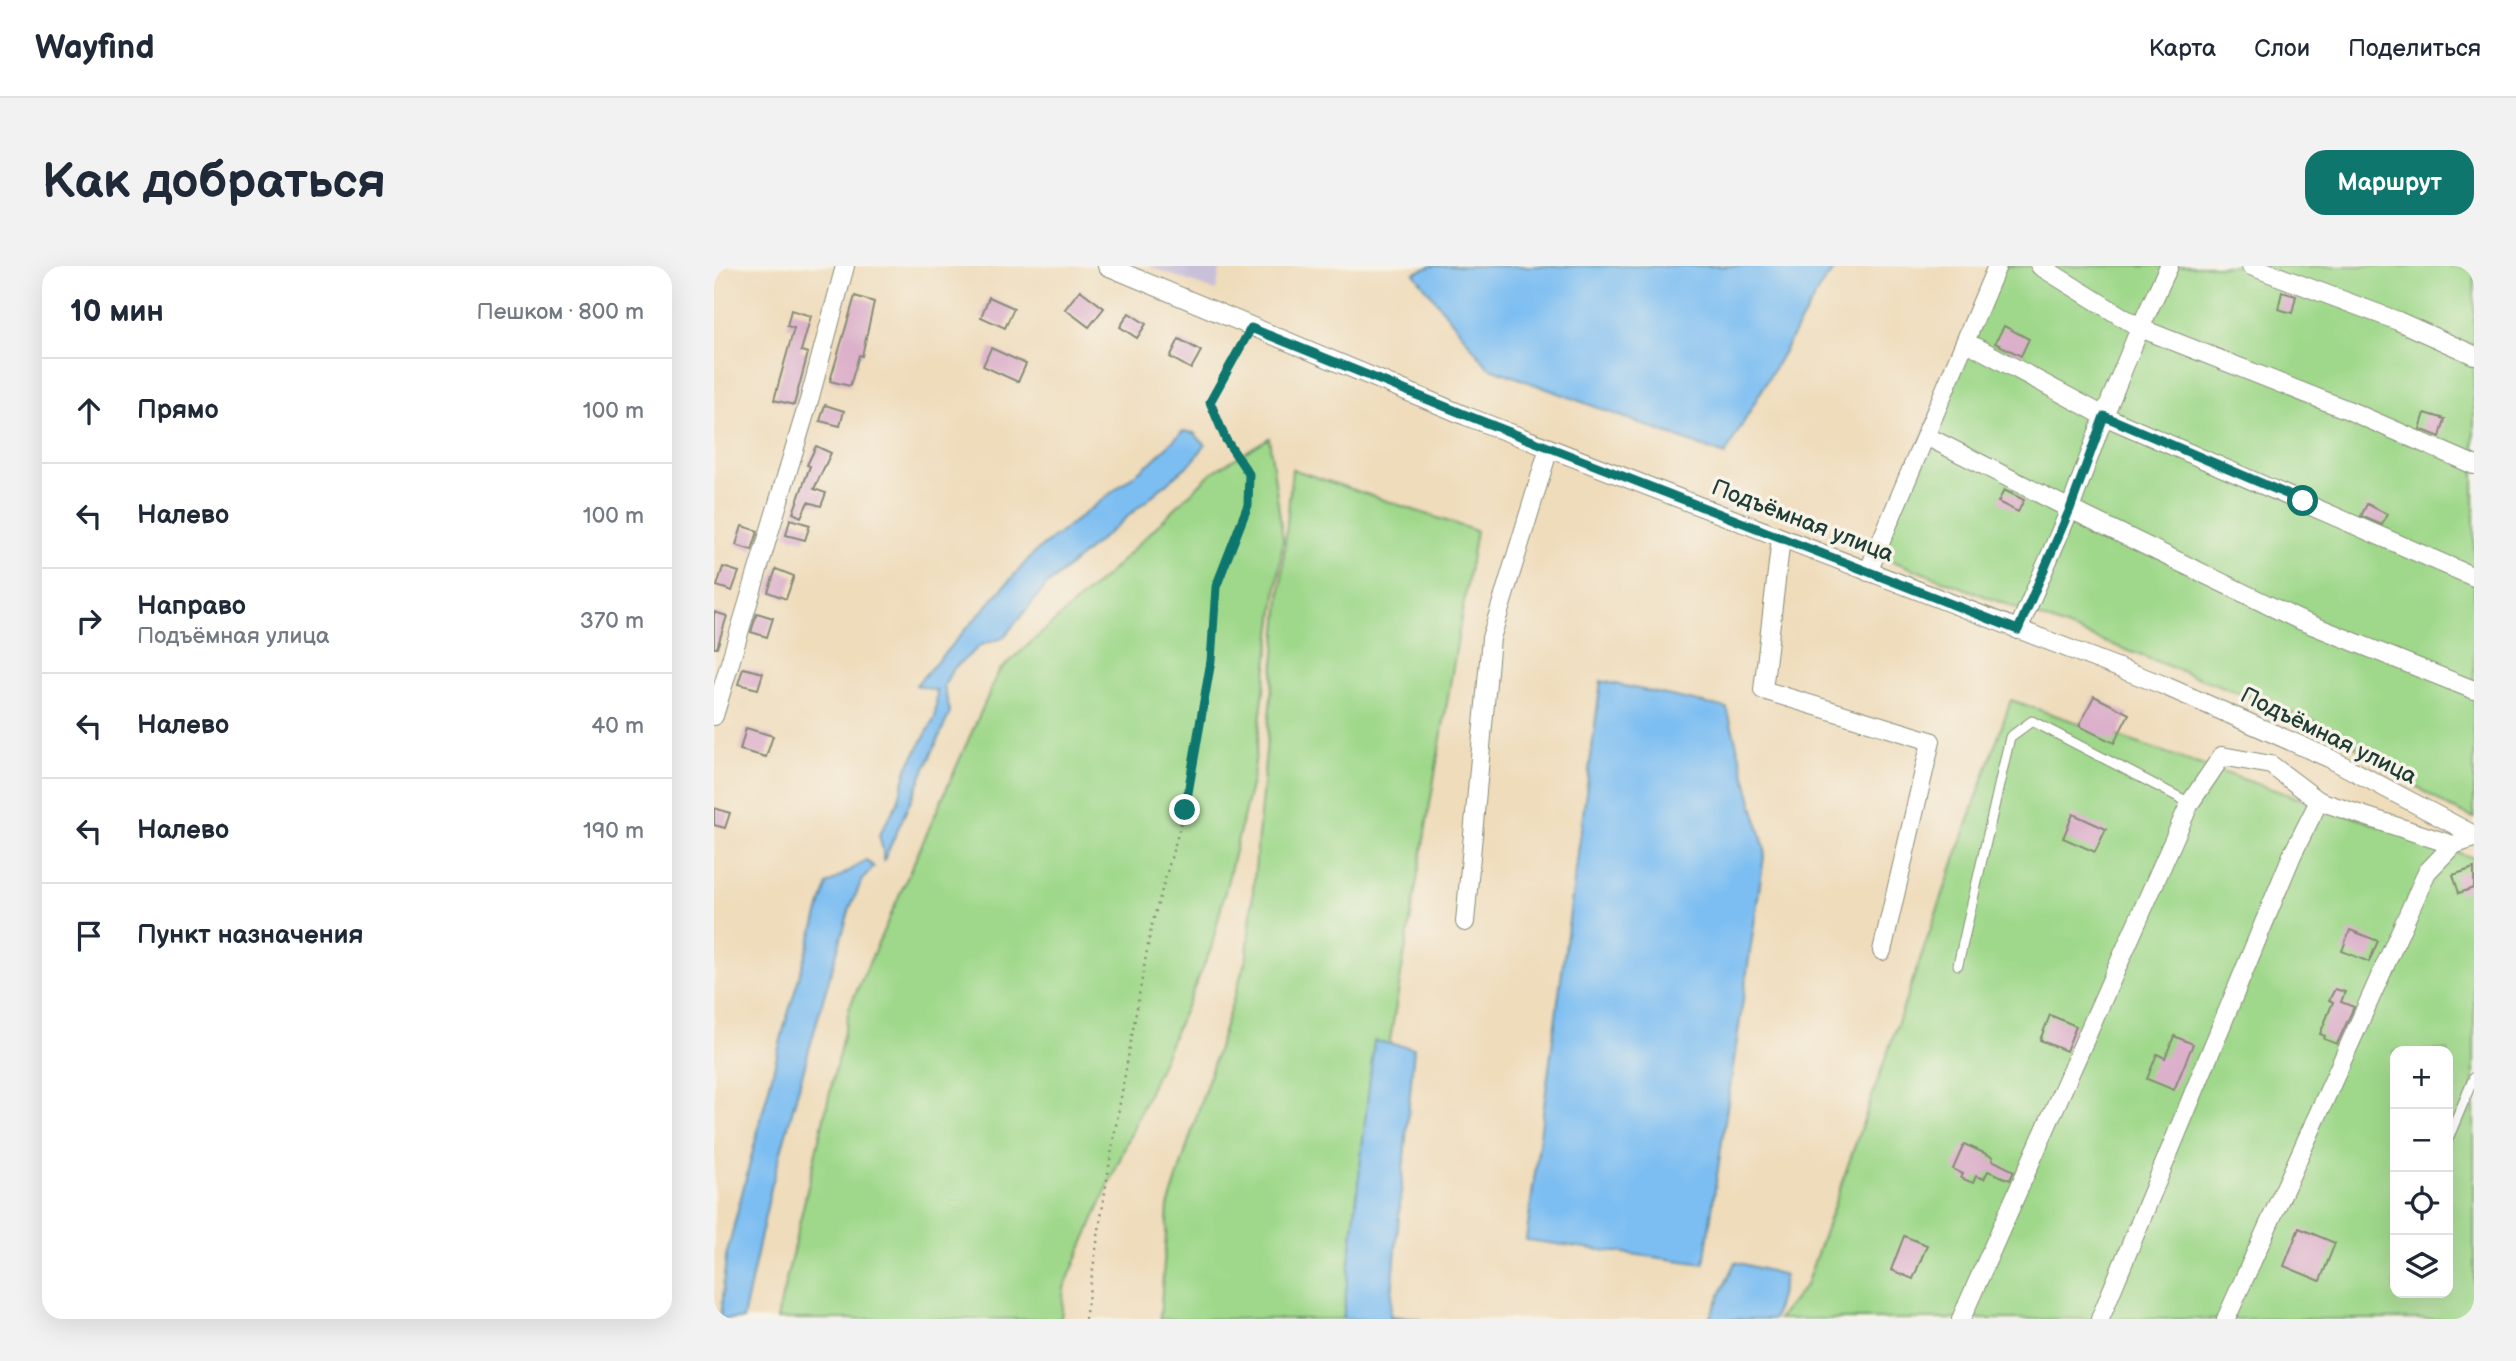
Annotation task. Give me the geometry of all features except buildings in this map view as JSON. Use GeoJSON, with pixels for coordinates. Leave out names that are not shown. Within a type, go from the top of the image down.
{"type":"FeatureCollection","features":[{"type":"Feature","properties":{"kind":"street"},"geometry":{"type":"LineString","coordinates":[[714,716],[810,397],[845,266]]}},
{"type":"Feature","properties":{"kind":"street","name":"Подъёмная улица"},"geometry":{"type":"LineString","coordinates":[[1107,266],[1251,328],[1549,448],[2163,685],[2329,758],[2474,836]]}},
{"type":"Feature","properties":{"kind":"street"},"geometry":{"type":"LineString","coordinates":[[1868,572],[1997,266]]}},
{"type":"Feature","properties":{"kind":"street"},"geometry":{"type":"LineString","coordinates":[[2040,266],[2140,328],[2348,411],[2474,465]]}},
{"type":"Feature","properties":{"kind":"street"},"geometry":{"type":"LineString","coordinates":[[2018,630],[2070,509],[2140,328],[2169,266]]}},
{"type":"Feature","properties":{"kind":"street"},"geometry":{"type":"LineString","coordinates":[[2251,266],[2398,320],[2474,355]]}},
{"type":"Feature","properties":{"kind":"street"},"geometry":{"type":"LineString","coordinates":[[1976,347],[2104,416],[2474,577]]}},
{"type":"Feature","properties":{"kind":"street"},"geometry":{"type":"LineString","coordinates":[[1932,439],[2297,619],[2474,690]]}},
{"type":"Feature","properties":{"kind":"street"},"geometry":{"type":"LineString","coordinates":[[1465,922],[1491,638],[1549,448]]}},
{"type":"Feature","properties":{"kind":"street"},"geometry":{"type":"LineString","coordinates":[[1781,538],[1763,690],[1931,741],[1882,951]]}},
{"type":"Feature","properties":{"kind":"street"},"geometry":{"type":"LineString","coordinates":[[1961,1319],[2190,803],[2222,756],[2271,765],[2319,801],[2453,845]]}},
{"type":"Feature","properties":{"kind":"street"},"geometry":{"type":"LineString","coordinates":[[2100,1319],[2291,855],[2319,801]]}},
{"type":"Feature","properties":{"kind":"street"},"geometry":{"type":"LineString","coordinates":[[2226,1319],[2427,872],[2453,845],[2474,836]]}},
{"type":"Feature","properties":{"kind":"lane"},"geometry":{"type":"LineString","coordinates":[[1958,965],[2010,737],[2032,721],[2190,803]]}},
{"type":"Feature","properties":{"kind":"lane"},"geometry":{"type":"LineString","coordinates":[[2453,1127],[2474,1077]]}},
{"type":"Feature","properties":{"kind":"path"},"geometry":{"type":"LineString","coordinates":[[1085,1319],[1151,928],[1185,810],[1211,661],[1216,587],[1248,505],[1249,474],[1226,440],[1210,402],[1251,328]]}},
{"type":"Feature","properties":{"kind":"shaded area"},"geometry":{"type":"Polygon","coordinates":[[[1148,266],[1221,266],[1216,291],[1148,266]]]}},
{"type":"Feature","properties":{"kind":"green space"},"geometry":{"type":"Polygon","coordinates":[[[1993,266],[2474,266],[2474,818],[2449,807],[2318,723],[1874,554],[1993,266]]]}},
{"type":"Feature","properties":{"kind":"green space"},"geometry":{"type":"Polygon","coordinates":[[[1269,438],[1283,540],[1253,777],[1211,949],[1064,1288],[1061,1319],[777,1319],[850,1006],[999,671],[1108,574],[1211,473],[1269,438]]]}},
{"type":"Feature","properties":{"kind":"green space"},"geometry":{"type":"Polygon","coordinates":[[[1292,469],[1476,531],[1343,1319],[1160,1319],[1168,1207],[1247,956],[1292,469]]]}},
{"type":"Feature","properties":{"kind":"green space"},"geometry":{"type":"Polygon","coordinates":[[[2011,700],[2474,858],[2474,1319],[1778,1319],[1806,1285],[2011,700]]]}},
{"type":"Feature","properties":{"kind":"water"},"geometry":{"type":"Polygon","coordinates":[[[1431,266],[1837,266],[1822,284],[1725,455],[1488,367],[1414,273],[1431,266]]]}},
{"type":"Feature","properties":{"kind":"water"},"geometry":{"type":"Polygon","coordinates":[[[1183,431],[1194,433],[1205,445],[1193,461],[1046,586],[1003,638],[981,645],[952,670],[944,686],[950,713],[883,862],[879,835],[898,802],[907,768],[935,718],[937,691],[916,685],[1034,553],[1152,461],[1183,431]]]}},
{"type":"Feature","properties":{"kind":"water"},"geometry":{"type":"Polygon","coordinates":[[[1601,681],[1727,708],[1765,850],[1704,1264],[1526,1240],[1601,681]]]}},
{"type":"Feature","properties":{"kind":"water"},"geometry":{"type":"Polygon","coordinates":[[[866,860],[874,867],[862,880],[850,908],[822,1003],[771,1188],[743,1319],[720,1319],[726,1257],[785,1024],[827,885],[866,860]]]}},
{"type":"Feature","properties":{"kind":"water"},"geometry":{"type":"Polygon","coordinates":[[[1374,1041],[1414,1048],[1390,1316],[1422,1319],[1343,1319],[1374,1041]]]}},
{"type":"Feature","properties":{"kind":"water"},"geometry":{"type":"Polygon","coordinates":[[[1735,1262],[1785,1275],[1774,1319],[1709,1319],[1735,1262]]]}},
{"type":"Feature","properties":{"kind":"route"},"geometry":{"type":"LineString","coordinates":[[1185,810],[1211,661],[1216,587],[1248,505],[1249,474],[1226,440],[1210,402],[1251,328],[1466,415],[2018,630],[2070,509],[2104,416],[2303,501]]}}]}
